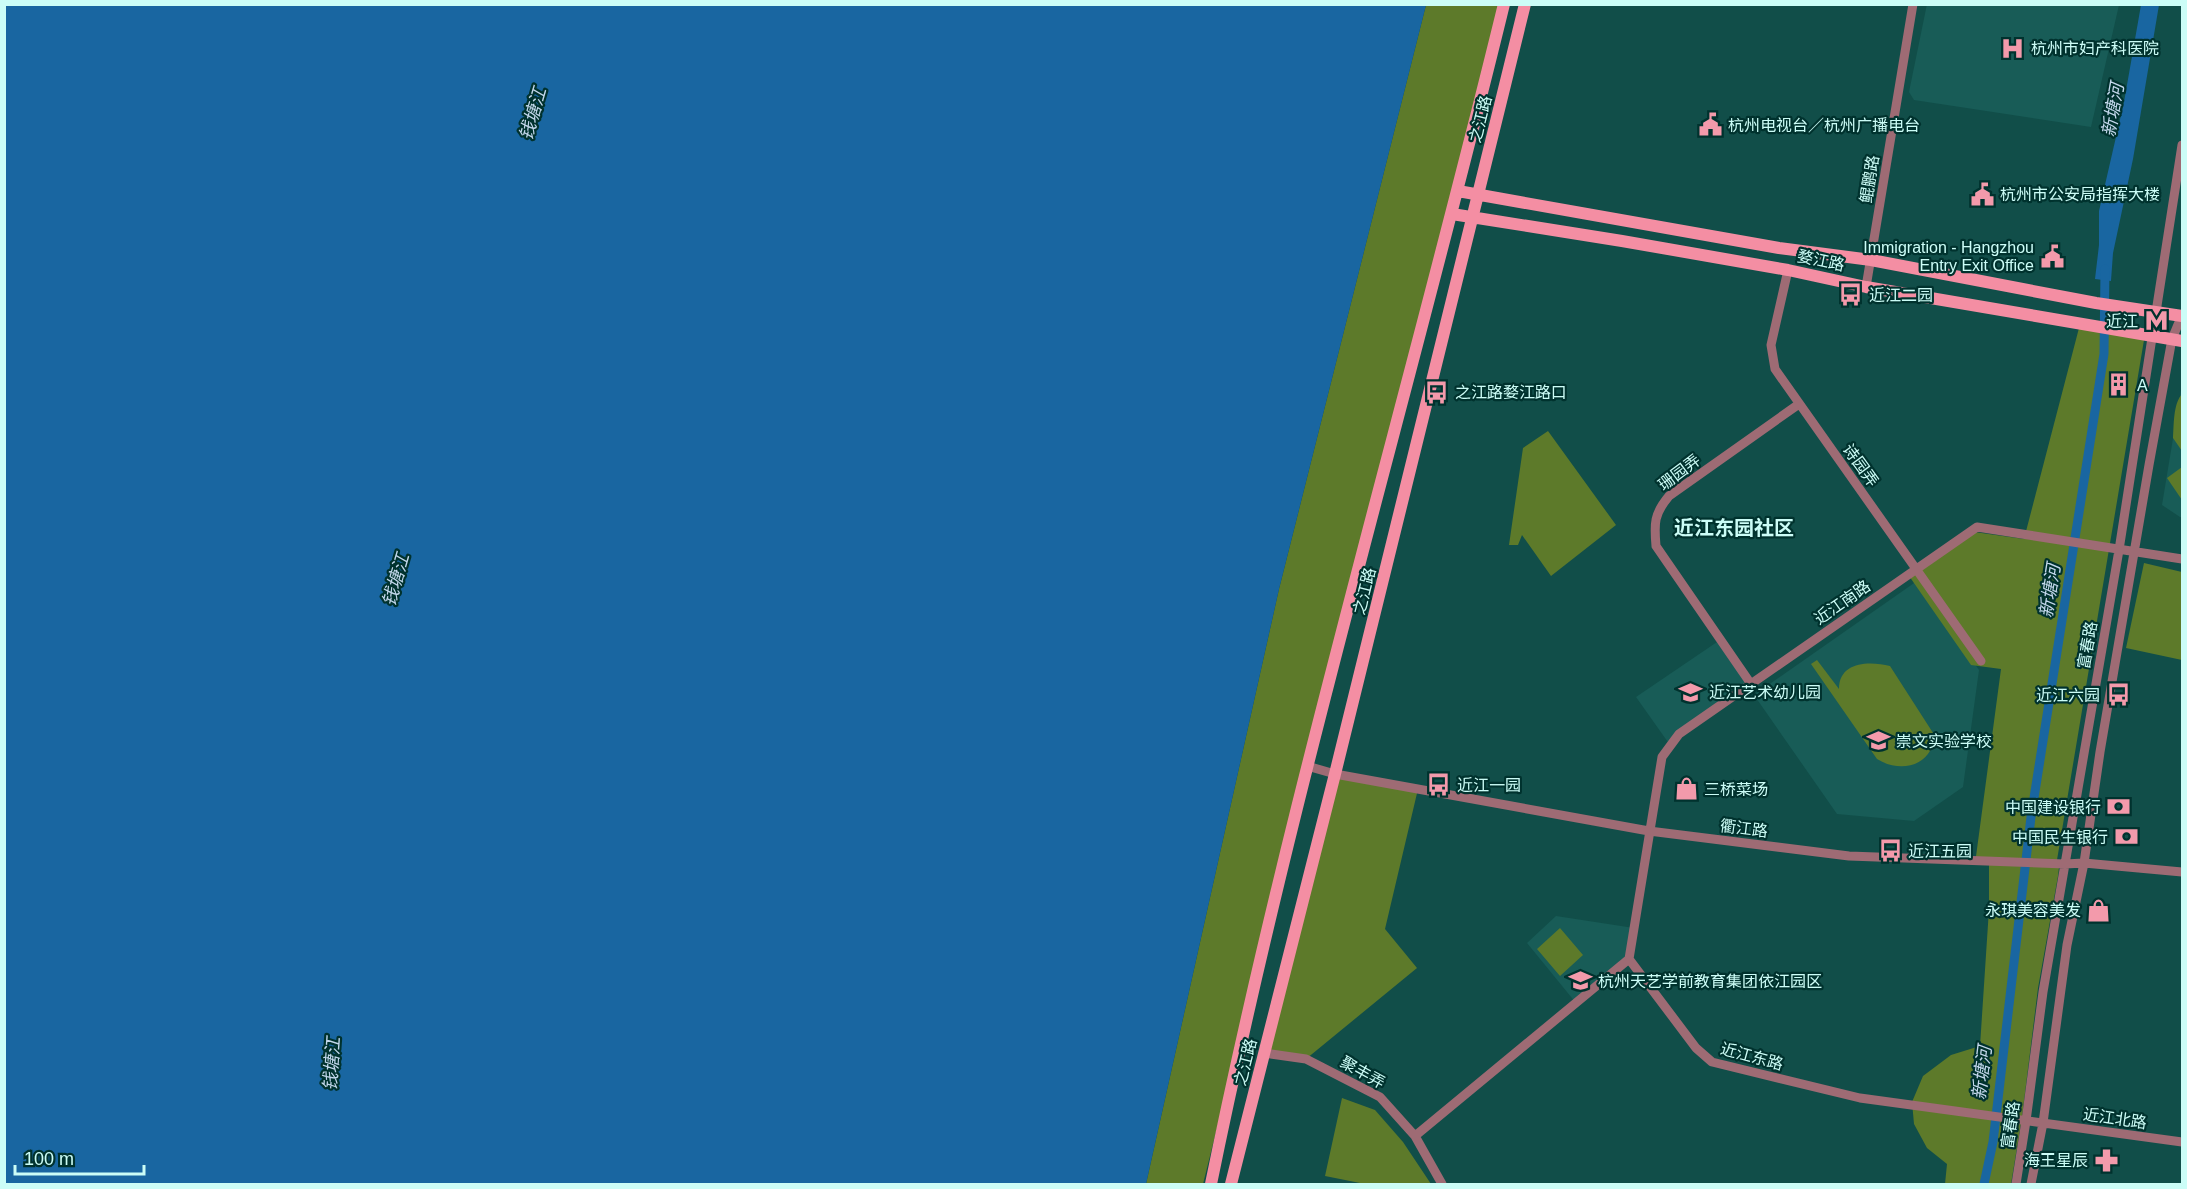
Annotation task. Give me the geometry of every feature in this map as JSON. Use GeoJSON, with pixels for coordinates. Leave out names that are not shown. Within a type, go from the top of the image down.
{"type":"FeatureCollection","features":[{"type":"Feature","properties":{"kind":"main road","name":"之江路"},"geometry":{"type":"LineString","coordinates":[[1211,1185],[1240,1046],[1307,766],[1458,191],[1504,4]]}},
{"type":"Feature","properties":{"kind":"main road","name":"之江路"},"geometry":{"type":"LineString","coordinates":[[1231,1185],[1525,4]]}},
{"type":"Feature","properties":{"kind":"main road","name":"婺江路"},"geometry":{"type":"LineString","coordinates":[[1458,191],[1779,248],[1871,260],[2096,303],[2182,316]]}},
{"type":"Feature","properties":{"kind":"main road","name":"婺江路"},"geometry":{"type":"LineString","coordinates":[[1452,214],[1788,270],[1866,287],[2177,340]]}},
{"type":"Feature","properties":{"kind":"street","name":"鲲鹏路"},"geometry":{"type":"LineString","coordinates":[[1866,287],[1913,4]]}},
{"type":"Feature","properties":{"kind":"street","name":"富春路"},"geometry":{"type":"LineString","coordinates":[[2016,1185],[2043,992],[2119,550],[2182,145]]}},
{"type":"Feature","properties":{"kind":"street","name":"诗园弄"},"geometry":{"type":"LineString","coordinates":[[1788,270],[1771,345],[1775,369],[1981,661]]}},
{"type":"Feature","properties":{"kind":"street","name":"富春路"},"geometry":{"type":"LineString","coordinates":[[2031,1185],[2043,1123],[2066,955],[2084,863],[2100,752],[2135,552],[2182,316]]}},
{"type":"Feature","properties":{"kind":"street","name":"珊园弄"},"geometry":{"type":"LineString","coordinates":[[1751,684],[1656,546],[1654,527],[1658,510],[1669,496],[1799,405]]}},
{"type":"Feature","properties":{"kind":"street","name":"近江南路"},"geometry":{"type":"LineString","coordinates":[[1649,831],[1662,757],[1678,734],[1977,527],[2182,559]]}},
{"type":"Feature","properties":{"kind":"street","name":"衢江路"},"geometry":{"type":"LineString","coordinates":[[1307,766],[1335,774],[1649,831],[1849,856],[2084,863],[2182,873]]}},
{"type":"Feature","properties":{"kind":"street"},"geometry":{"type":"LineString","coordinates":[[1415,1136],[1629,959],[1649,831]]}},
{"type":"Feature","properties":{"kind":"street","name":"近江东路"},"geometry":{"type":"LineString","coordinates":[[1629,959],[1696,1048],[1712,1062],[1860,1098],[2043,1123]]}},
{"type":"Feature","properties":{"kind":"street","name":"聚丰弄"},"geometry":{"type":"LineString","coordinates":[[1264,1053],[1306,1059],[1380,1097],[1415,1136],[1442,1185]]}},
{"type":"Feature","properties":{"kind":"street","name":"近江北路"},"geometry":{"type":"LineString","coordinates":[[2043,1123],[2182,1142]]}},
{"type":"Feature","properties":{"kind":"shaded area","name":"杭州市妇产科医院"},"geometry":{"type":"Polygon","coordinates":[[[1927,4],[2119,5],[2091,127],[1914,100],[1909,92],[1927,4]]]}},
{"type":"Feature","properties":{"kind":"shaded area"},"geometry":{"type":"Polygon","coordinates":[[[2182,384],[2182,517],[2180,517],[2162,505],[2182,384]]]}},
{"type":"Feature","properties":{"kind":"shaded area","name":"崇文实验学校"},"geometry":{"type":"Polygon","coordinates":[[[1917,581],[1979,670],[1963,787],[1914,821],[1837,814],[1754,695],[1917,581]]]}},
{"type":"Feature","properties":{"kind":"shaded area","name":"近江艺术幼儿园"},"geometry":{"type":"Polygon","coordinates":[[[1720,640],[1751,684],[1670,745],[1636,697],[1720,640]]]}},
{"type":"Feature","properties":{"kind":"shaded area","name":"杭州天艺学前教育集团依江园区"},"geometry":{"type":"Polygon","coordinates":[[[1556,916],[1634,928],[1629,959],[1576,1003],[1527,943],[1556,916]]]}},
{"type":"Feature","properties":{"kind":"green space"},"geometry":{"type":"Polygon","coordinates":[[[1426,5],[1501,5],[1203,1184],[1146,1184],[1279,589],[1426,5]]]}},
{"type":"Feature","properties":{"kind":"green space"},"geometry":{"type":"Polygon","coordinates":[[[2079,328],[2144,340],[2056,866],[2059,867],[2058,876],[2038,988],[2011,1184],[1945,1184],[1947,1164],[1927,1148],[1914,1124],[1912,1102],[1923,1076],[1951,1055],[1980,1046],[1989,909],[1989,865],[1975,864],[2001,669],[1971,665],[1907,573],[1967,531],[2024,539],[2079,328]]]}},
{"type":"Feature","properties":{"kind":"green space"},"geometry":{"type":"Polygon","coordinates":[[[2182,394],[2182,451],[2173,438],[2175,409],[2182,394]]]}},
{"type":"Feature","properties":{"kind":"green space"},"geometry":{"type":"Polygon","coordinates":[[[1548,431],[1616,525],[1551,576],[1522,535],[1518,545],[1509,545],[1523,448],[1548,431]]]}},
{"type":"Feature","properties":{"kind":"green space"},"geometry":{"type":"Polygon","coordinates":[[[2182,467],[2182,500],[2167,478],[2182,467]]]}},
{"type":"Feature","properties":{"kind":"green space"},"geometry":{"type":"Polygon","coordinates":[[[2144,563],[2182,572],[2182,660],[2126,648],[2144,563]]]}},
{"type":"Feature","properties":{"kind":"green space"},"geometry":{"type":"Polygon","coordinates":[[[1817,660],[1839,689],[1840,680],[1850,668],[1865,664],[1890,666],[1935,736],[1928,754],[1914,764],[1905,766],[1886,764],[1877,759],[1811,664],[1817,660]]]}},
{"type":"Feature","properties":{"kind":"green space"},"geometry":{"type":"Polygon","coordinates":[[[1335,774],[1418,789],[1385,929],[1417,968],[1306,1059],[1264,1053],[1335,774]]]}},
{"type":"Feature","properties":{"kind":"green space"},"geometry":{"type":"Polygon","coordinates":[[[1560,928],[1583,955],[1560,976],[1537,949],[1560,928]]]}},
{"type":"Feature","properties":{"kind":"green space"},"geometry":{"type":"Polygon","coordinates":[[[1342,1098],[1375,1110],[1403,1142],[1431,1184],[1365,1184],[1325,1176],[1342,1098]]]}},
{"type":"Feature","properties":{"kind":"water","name":"钱塘江"},"geometry":{"type":"Polygon","coordinates":[[[5,4],[1426,5],[1279,589],[1146,1184],[5,1184],[5,4]]]}},
{"type":"Feature","properties":{"kind":"water"},"geometry":{"type":"Polygon","coordinates":[[[2141,5],[2159,5],[2133,159],[2113,253],[2111,281],[2095,279],[2099,245],[2099,211],[2124,102],[2141,5]]]}},
{"type":"Feature","properties":{"kind":"waterway","name":"新塘河"},"geometry":{"type":"LineString","coordinates":[[1984,1184],[1993,1142],[2031,817],[2104,354],[2105,269]]}},
{"type":"Feature","properties":{"kind":"place","name":"杭州市妇产科医院"},"geometry":{"type":"Point","coordinates":[2013,48]}},
{"type":"Feature","properties":{"kind":"place","name":"杭州电视台／杭州广播电台"},"geometry":{"type":"Point","coordinates":[1710,125]}},
{"type":"Feature","properties":{"kind":"place","name":"杭州市公安局指挥大楼"},"geometry":{"type":"Point","coordinates":[1982,194]}},
{"type":"Feature","properties":{"kind":"place","name":"Immigration - Hangzhou Entry Exit Office"},"geometry":{"type":"Point","coordinates":[2052,256]}},
{"type":"Feature","properties":{"kind":"place","name":"近江二园"},"geometry":{"type":"Point","coordinates":[1851,295]}},
{"type":"Feature","properties":{"kind":"place","name":"近江"},"geometry":{"type":"Point","coordinates":[2156,321]}},
{"type":"Feature","properties":{"kind":"place","name":"A"},"geometry":{"type":"Point","coordinates":[2119,385]}},
{"type":"Feature","properties":{"kind":"place","name":"之江路婺江路口"},"geometry":{"type":"Point","coordinates":[1437,392]}},
{"type":"Feature","properties":{"kind":"place","name":"近江艺术幼儿园"},"geometry":{"type":"Point","coordinates":[1691,692]}},
{"type":"Feature","properties":{"kind":"place","name":"近江六园"},"geometry":{"type":"Point","coordinates":[2118,695]}},
{"type":"Feature","properties":{"kind":"place","name":"崇文实验学校"},"geometry":{"type":"Point","coordinates":[1878,741]}},
{"type":"Feature","properties":{"kind":"place","name":"近江一园"},"geometry":{"type":"Point","coordinates":[1439,785]}},
{"type":"Feature","properties":{"kind":"place","name":"三桥菜场"},"geometry":{"type":"Point","coordinates":[1686,789]}},
{"type":"Feature","properties":{"kind":"place","name":"中国建设银行"},"geometry":{"type":"Point","coordinates":[2119,807]}},
{"type":"Feature","properties":{"kind":"place","name":"中国民生银行"},"geometry":{"type":"Point","coordinates":[2126,837]}},
{"type":"Feature","properties":{"kind":"place","name":"近江五园"},"geometry":{"type":"Point","coordinates":[1890,851]}},
{"type":"Feature","properties":{"kind":"place","name":"永琪美容美发"},"geometry":{"type":"Point","coordinates":[2099,910]}},
{"type":"Feature","properties":{"kind":"place","name":"杭州天艺学前教育集团依江园区"},"geometry":{"type":"Point","coordinates":[1580,981]}},
{"type":"Feature","properties":{"kind":"place","name":"海王星辰"},"geometry":{"type":"Point","coordinates":[2106,1160]}},
{"type":"Feature","properties":{"kind":"district","name":"近江东园社区"},"geometry":{"type":"Point","coordinates":[1734,528]}}]}
